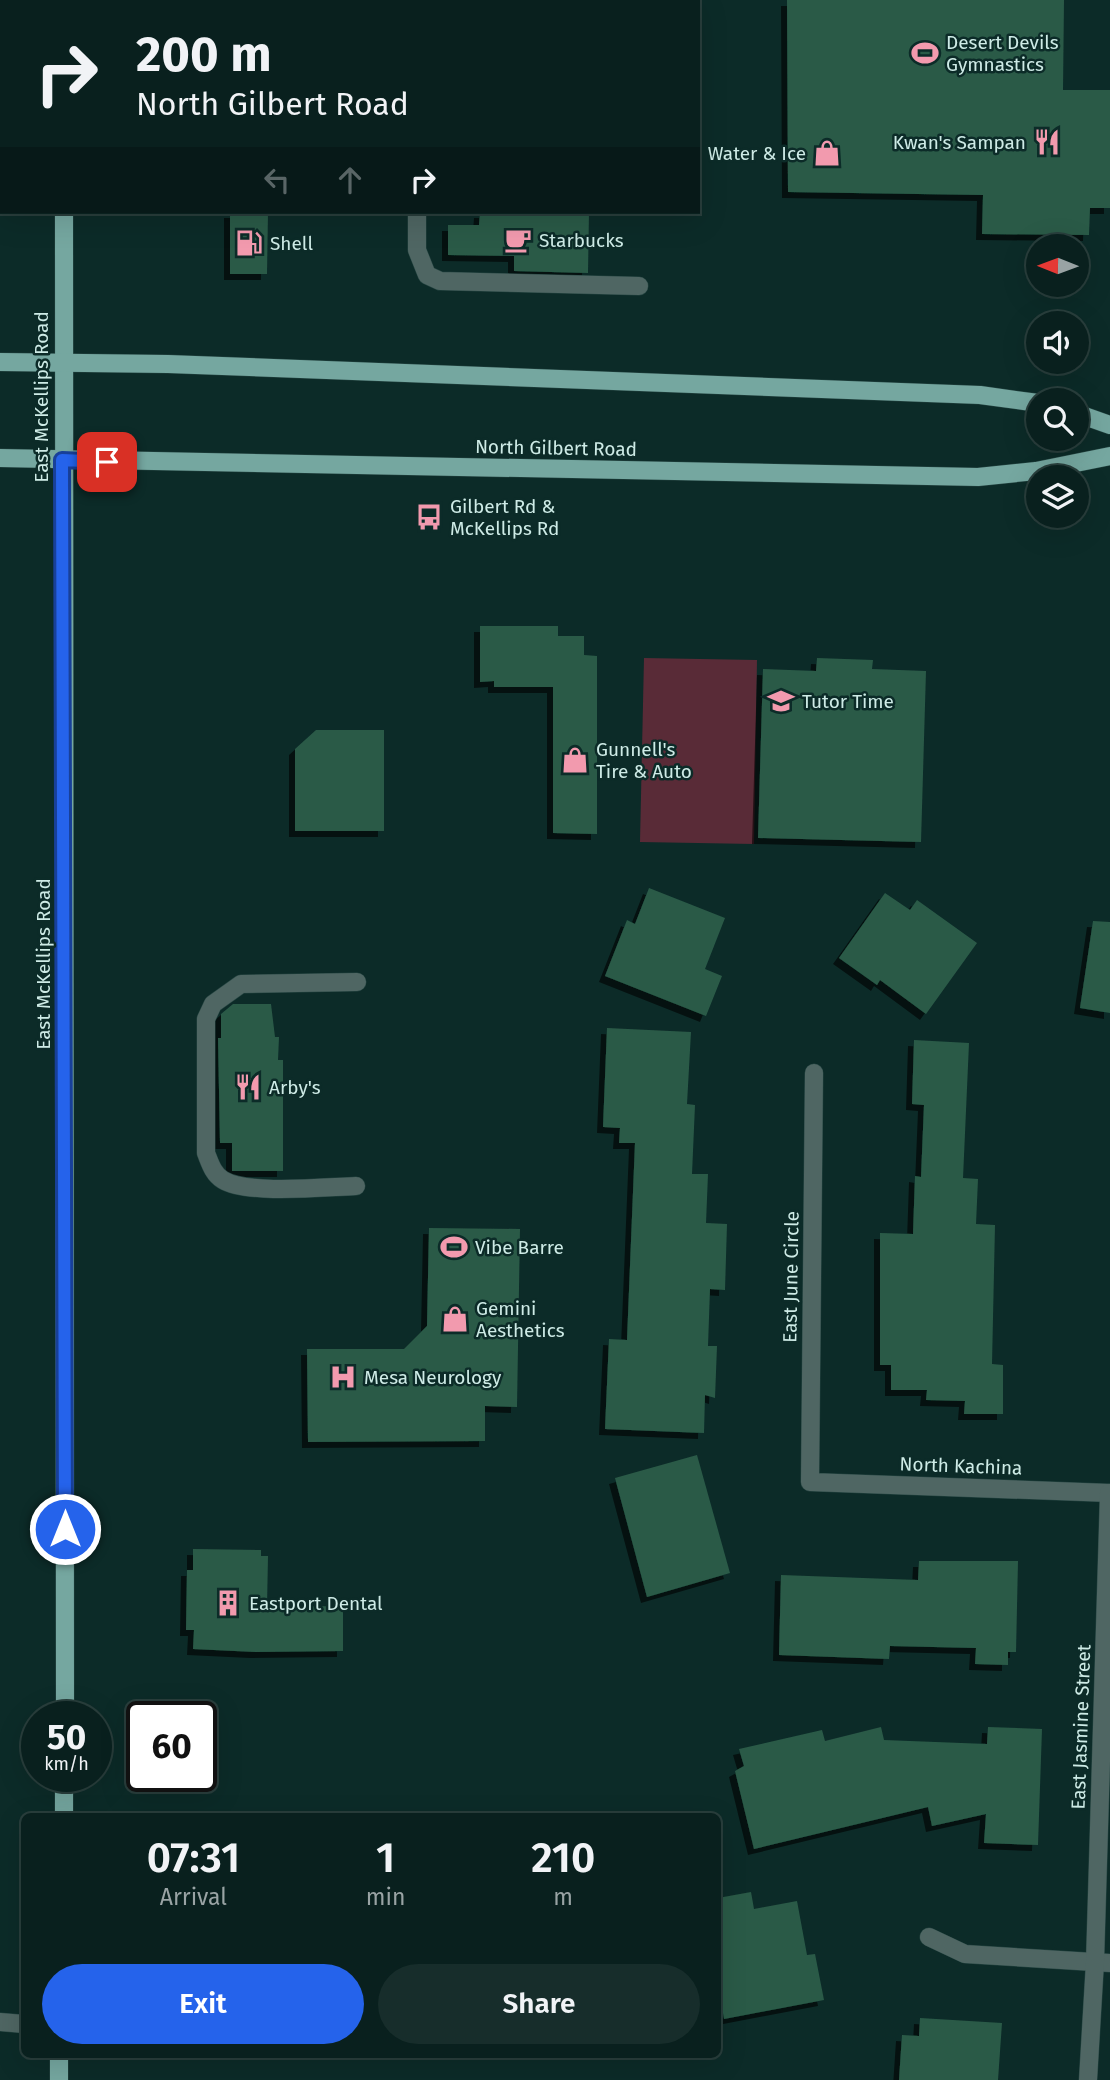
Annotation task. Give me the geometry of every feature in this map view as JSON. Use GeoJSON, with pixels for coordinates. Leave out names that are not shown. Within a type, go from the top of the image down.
{"type":"FeatureCollection","features":[{"type":"Feature","properties":{"kind":"main road","name":"East McKellips Road"},"geometry":{"type":"LineString","coordinates":[[64,214],[62,460],[65,1701]]}},
{"type":"Feature","properties":{"kind":"main road"},"geometry":{"type":"LineString","coordinates":[[0,362],[966,394],[1026,402]]}},
{"type":"Feature","properties":{"kind":"main road"},"geometry":{"type":"LineString","coordinates":[[1089,418],[1110,425]]}},
{"type":"Feature","properties":{"kind":"main road","name":"North Gilbert Road"},"geometry":{"type":"LineString","coordinates":[[0,458],[978,477],[1035,471],[1110,456]]}},
{"type":"Feature","properties":{"kind":"main road"},"geometry":{"type":"LineString","coordinates":[[64,1792],[64,1813]]}},
{"type":"Feature","properties":{"kind":"main road"},"geometry":{"type":"LineString","coordinates":[[59,2058],[59,2080]]}},
{"type":"Feature","properties":{"kind":"street"},"geometry":{"type":"LineString","coordinates":[[417,214],[417,250],[427,275],[440,281],[639,286]]}},
{"type":"Feature","properties":{"kind":"street"},"geometry":{"type":"LineString","coordinates":[[356,1186],[251,1188],[221,1180],[206,1153],[206,1019],[213,1004],[224,993],[241,984],[358,982]]}},
{"type":"Feature","properties":{"kind":"street","name":"East June Circle"},"geometry":{"type":"LineString","coordinates":[[810,1482],[814,1073]]}},
{"type":"Feature","properties":{"kind":"street","name":"North Kachina"},"geometry":{"type":"LineString","coordinates":[[810,1482],[1109,1493]]}},
{"type":"Feature","properties":{"kind":"street","name":"East Jasmine Street"},"geometry":{"type":"LineString","coordinates":[[1088,2080],[1103,1963],[1109,1493]]}},
{"type":"Feature","properties":{"kind":"street"},"geometry":{"type":"LineString","coordinates":[[929,1937],[965,1954],[1103,1963]]}},
{"type":"Feature","properties":{"kind":"street"},"geometry":{"type":"LineString","coordinates":[[0,2022],[21,2024]]}},
{"type":"Feature","properties":{"kind":"shaded area"},"geometry":{"type":"Polygon","coordinates":[[[644,658],[757,660],[754,844],[640,842],[644,658]]]}},
{"type":"Feature","properties":{"kind":"building"},"geometry":{"type":"Polygon","coordinates":[[[787,0],[1064,0],[1063,90],[1110,90],[1110,208],[1090,208],[1089,235],[982,234],[983,195],[788,192],[787,0]]]}},
{"type":"Feature","properties":{"kind":"building","name":"Shell"},"geometry":{"type":"Polygon","coordinates":[[[230,214],[268,214],[267,274],[230,274],[230,214]]]}},
{"type":"Feature","properties":{"kind":"building","name":"Starbucks"},"geometry":{"type":"Polygon","coordinates":[[[480,214],[589,214],[588,273],[514,271],[514,256],[448,255],[448,225],[479,225],[480,214]]]}},
{"type":"Feature","properties":{"kind":"building","name":"Gunnell's Tire & Auto"},"geometry":{"type":"Polygon","coordinates":[[[480,626],[558,626],[558,636],[584,636],[584,655],[597,656],[597,834],[553,833],[553,687],[494,687],[494,681],[480,682],[480,626]]]}},
{"type":"Feature","properties":{"kind":"building"},"geometry":{"type":"Polygon","coordinates":[[[817,658],[873,660],[872,669],[926,671],[921,842],[758,838],[763,669],[816,671],[817,658]]]}},
{"type":"Feature","properties":{"kind":"building"},"geometry":{"type":"Polygon","coordinates":[[[316,730],[384,730],[384,831],[295,831],[295,749],[316,730]]]}},
{"type":"Feature","properties":{"kind":"building"},"geometry":{"type":"Polygon","coordinates":[[[649,888],[725,918],[705,969],[722,976],[706,1016],[605,976],[627,920],[635,924],[649,888]]]}},
{"type":"Feature","properties":{"kind":"building"},"geometry":{"type":"Polygon","coordinates":[[[885,893],[910,910],[917,900],[977,943],[926,1014],[880,980],[877,985],[839,958],[885,893]]]}},
{"type":"Feature","properties":{"kind":"building"},"geometry":{"type":"Polygon","coordinates":[[[1093,921],[1110,922],[1110,1013],[1080,1008],[1093,921]]]}},
{"type":"Feature","properties":{"kind":"building","name":"Arby's"},"geometry":{"type":"Polygon","coordinates":[[[233,1004],[271,1004],[275,1037],[279,1037],[278,1060],[283,1060],[283,1171],[232,1171],[232,1143],[220,1143],[218,1038],[221,1038],[221,1014],[233,1004]]]}},
{"type":"Feature","properties":{"kind":"building"},"geometry":{"type":"Polygon","coordinates":[[[607,1028],[691,1032],[687,1104],[695,1105],[692,1174],[708,1174],[706,1223],[727,1224],[725,1290],[710,1289],[708,1346],[717,1346],[715,1398],[705,1395],[704,1433],[605,1429],[609,1339],[627,1340],[635,1143],[619,1143],[620,1128],[603,1127],[607,1028]]]}},
{"type":"Feature","properties":{"kind":"building"},"geometry":{"type":"Polygon","coordinates":[[[914,1040],[969,1043],[963,1178],[978,1179],[976,1224],[995,1225],[992,1364],[1003,1365],[1003,1414],[964,1414],[965,1401],[926,1400],[927,1390],[891,1390],[891,1365],[880,1365],[880,1233],[913,1234],[915,1176],[921,1177],[924,1105],[912,1104],[914,1040]]]}},
{"type":"Feature","properties":{"kind":"building"},"geometry":{"type":"Polygon","coordinates":[[[429,1228],[520,1229],[517,1407],[485,1406],[485,1441],[308,1442],[307,1349],[404,1349],[427,1326],[429,1228]]]}},
{"type":"Feature","properties":{"kind":"building"},"geometry":{"type":"Polygon","coordinates":[[[697,1455],[730,1573],[647,1597],[615,1478],[697,1455]]]}},
{"type":"Feature","properties":{"kind":"building","name":"Eastport Dental"},"geometry":{"type":"Polygon","coordinates":[[[193,1549],[261,1550],[261,1556],[268,1556],[267,1607],[343,1606],[343,1651],[256,1652],[193,1649],[194,1630],[186,1630],[187,1570],[193,1570],[193,1549]]]}},
{"type":"Feature","properties":{"kind":"building"},"geometry":{"type":"Polygon","coordinates":[[[919,1561],[1018,1561],[1016,1652],[1008,1652],[1008,1665],[975,1664],[976,1648],[890,1646],[889,1659],[779,1655],[781,1575],[918,1580],[919,1561]]]}},
{"type":"Feature","properties":{"kind":"building"},"geometry":{"type":"Polygon","coordinates":[[[881,1727],[884,1740],[987,1744],[988,1727],[1042,1729],[1038,1845],[984,1843],[986,1814],[932,1826],[928,1807],[754,1849],[735,1771],[744,1766],[739,1749],[822,1730],[825,1741],[881,1727]]]}},
{"type":"Feature","properties":{"kind":"building"},"geometry":{"type":"Polygon","coordinates":[[[751,1892],[754,1909],[797,1901],[807,1955],[815,1954],[824,2000],[724,2019],[721,2001],[721,1897],[751,1892]]]}},
{"type":"Feature","properties":{"kind":"building"},"geometry":{"type":"Polygon","coordinates":[[[920,2018],[1002,2023],[998,2080],[899,2080],[902,2035],[919,2036],[920,2018]]]}},
{"type":"Feature","properties":{"kind":"place","name":"Desert Devils Gymnastics"},"geometry":{"type":"Point","coordinates":[925,53]}},
{"type":"Feature","properties":{"kind":"place","name":"Kwan's Sampan"},"geometry":{"type":"Point","coordinates":[1047,142]}},
{"type":"Feature","properties":{"kind":"place","name":"Water & Ice"},"geometry":{"type":"Point","coordinates":[827,153]}},
{"type":"Feature","properties":{"kind":"place","name":"Starbucks"},"geometry":{"type":"Point","coordinates":[518,240]}},
{"type":"Feature","properties":{"kind":"place","name":"Shell"},"geometry":{"type":"Point","coordinates":[249,243]}},
{"type":"Feature","properties":{"kind":"place","name":"Gilbert Rd & McKellips Rd"},"geometry":{"type":"Point","coordinates":[429,517]}},
{"type":"Feature","properties":{"kind":"place","name":"Tutor Time"},"geometry":{"type":"Point","coordinates":[781,701]}},
{"type":"Feature","properties":{"kind":"place","name":"Gunnell's Tire & Auto"},"geometry":{"type":"Point","coordinates":[575,760]}},
{"type":"Feature","properties":{"kind":"place","name":"Arby's"},"geometry":{"type":"Point","coordinates":[248,1087]}},
{"type":"Feature","properties":{"kind":"place","name":"Vibe Barre"},"geometry":{"type":"Point","coordinates":[454,1247]}},
{"type":"Feature","properties":{"kind":"place","name":"Gemini Aesthetics"},"geometry":{"type":"Point","coordinates":[455,1319]}},
{"type":"Feature","properties":{"kind":"place","name":"Mesa Neurology"},"geometry":{"type":"Point","coordinates":[343,1377]}},
{"type":"Feature","properties":{"kind":"place","name":"Eastport Dental"},"geometry":{"type":"Point","coordinates":[228,1603]}},
{"type":"Feature","properties":{"kind":"route"},"geometry":{"type":"LineString","coordinates":[[65,1529],[62,460],[107,462]]}}]}
